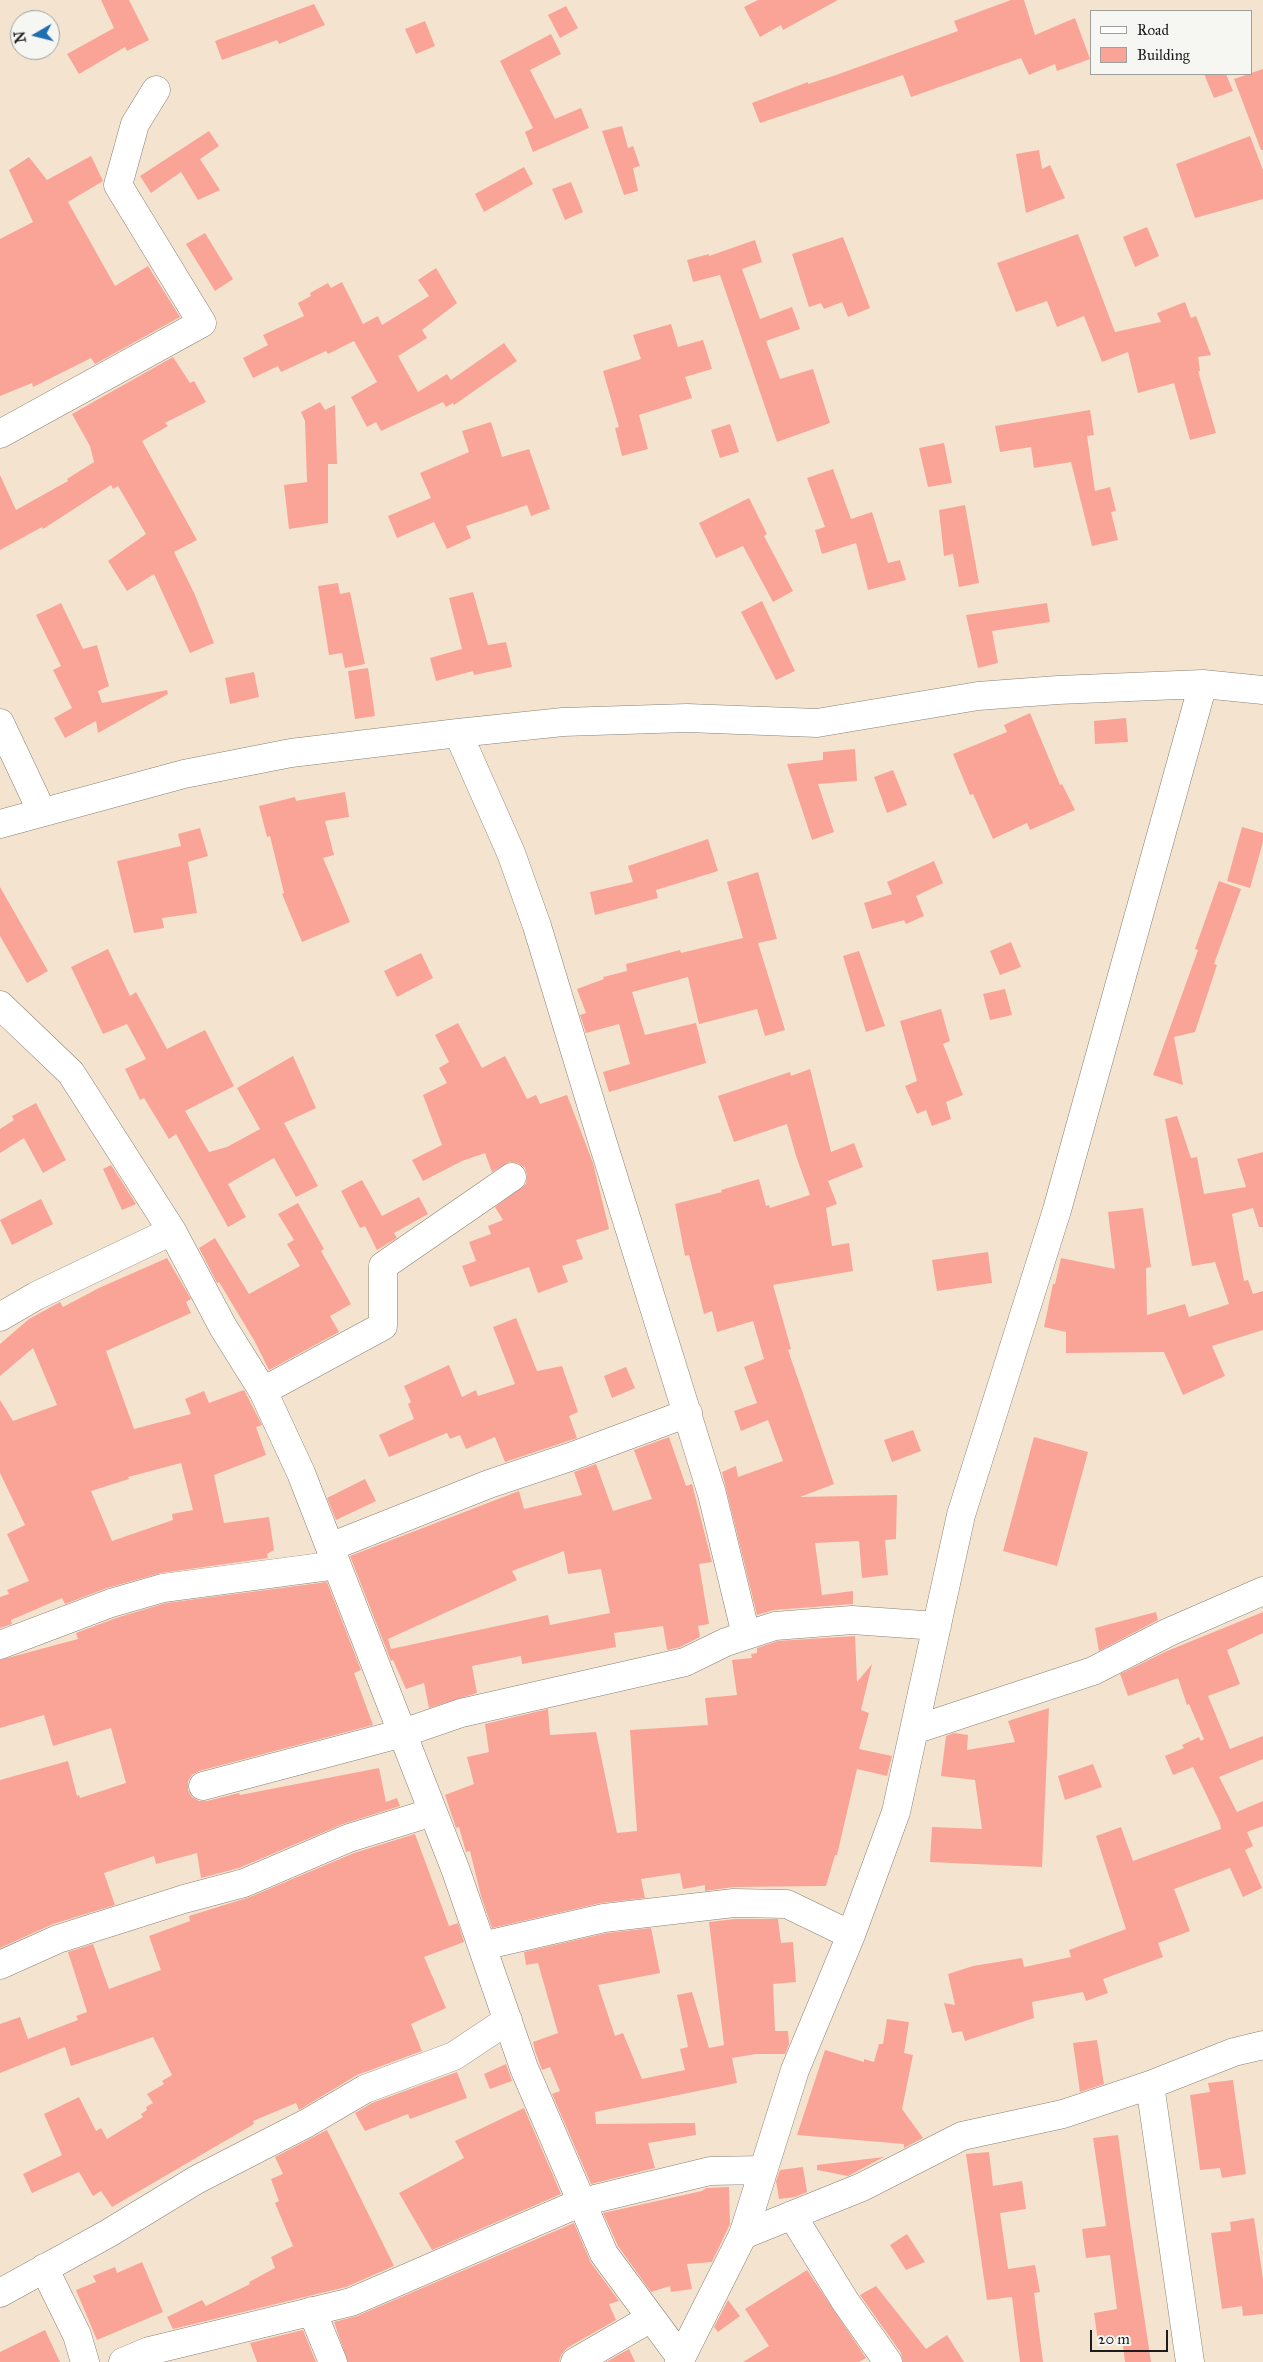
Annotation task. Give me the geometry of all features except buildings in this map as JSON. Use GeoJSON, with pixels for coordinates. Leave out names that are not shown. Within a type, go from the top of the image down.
{"type":"FeatureCollection","features":[{"type":"Feature","properties":{"kind":"street"},"geometry":{"type":"LineString","coordinates":[[0,434],[202,323],[118,184],[135,124],[156,90]]}},
{"type":"Feature","properties":{"kind":"street"},"geometry":{"type":"LineString","coordinates":[[0,824],[184,774],[291,753],[458,732],[563,722],[687,718],[817,723],[978,696],[1058,690],[1203,684],[1263,690]]}},
{"type":"Feature","properties":{"kind":"street"},"geometry":{"type":"LineString","coordinates":[[0,1005],[71,1073],[172,1231],[224,1327],[264,1391],[301,1474],[334,1556],[433,1812],[524,2068],[604,2254],[680,2360],[743,2235],[795,2070],[850,1935],[896,1812],[961,1515],[1057,1210],[1203,684]]}},
{"type":"Feature","properties":{"kind":"street"},"geometry":{"type":"LineString","coordinates":[[0,723],[42,812]]}},
{"type":"Feature","properties":{"kind":"street"},"geometry":{"type":"LineString","coordinates":[[458,732],[511,853],[537,926],[600,1137],[712,1494],[746,1635]]}},
{"type":"Feature","properties":{"kind":"street"},"geometry":{"type":"LineString","coordinates":[[264,1391],[383,1326],[382,1266],[512,1177]]}},
{"type":"Feature","properties":{"kind":"street"},"geometry":{"type":"LineString","coordinates":[[0,1317],[36,1296],[172,1231]]}},
{"type":"Feature","properties":{"kind":"street"},"geometry":{"type":"LineString","coordinates":[[0,1645],[112,1603],[163,1588],[334,1556],[489,1484],[570,1457],[688,1413]]}},
{"type":"Feature","properties":{"kind":"street"},"geometry":{"type":"LineString","coordinates":[[914,1730],[1093,1671],[1170,1632],[1263,1591]]}},
{"type":"Feature","properties":{"kind":"street"},"geometry":{"type":"LineString","coordinates":[[203,1786],[402,1733],[461,1713],[685,1662],[726,1642],[775,1626],[852,1620],[937,1626]]}},
{"type":"Feature","properties":{"kind":"street"},"geometry":{"type":"LineString","coordinates":[[0,1965],[58,1939],[184,1899],[244,1883],[349,1838],[433,1812]]}},
{"type":"Feature","properties":{"kind":"street"},"geometry":{"type":"LineString","coordinates":[[482,1946],[604,1918],[734,1903],[787,1904],[850,1935]]}},
{"type":"Feature","properties":{"kind":"street"},"geometry":{"type":"LineString","coordinates":[[0,2293],[109,2233],[196,2180],[307,2123],[365,2089],[454,2056],[508,2020]]}},
{"type":"Feature","properties":{"kind":"street"},"geometry":{"type":"LineString","coordinates":[[743,2235],[862,2187],[962,2136],[1063,2114],[1150,2085],[1234,2052],[1263,2045]]}},
{"type":"Feature","properties":{"kind":"street"},"geometry":{"type":"LineString","coordinates":[[1150,2085],[1190,2362]]}},
{"type":"Feature","properties":{"kind":"street"},"geometry":{"type":"LineString","coordinates":[[123,2362],[149,2351],[351,2302],[582,2202],[710,2170],[763,2170]]}},
{"type":"Feature","properties":{"kind":"street"},"geometry":{"type":"LineString","coordinates":[[792,2215],[846,2301],[888,2362]]}},
{"type":"Feature","properties":{"kind":"street"},"geometry":{"type":"LineString","coordinates":[[44,2268],[77,2335],[85,2362]]}},
{"type":"Feature","properties":{"kind":"street"},"geometry":{"type":"LineString","coordinates":[[312,2311],[333,2362]]}},
{"type":"Feature","properties":{"kind":"street"},"geometry":{"type":"LineString","coordinates":[[575,2362],[651,2318]]}}]}
